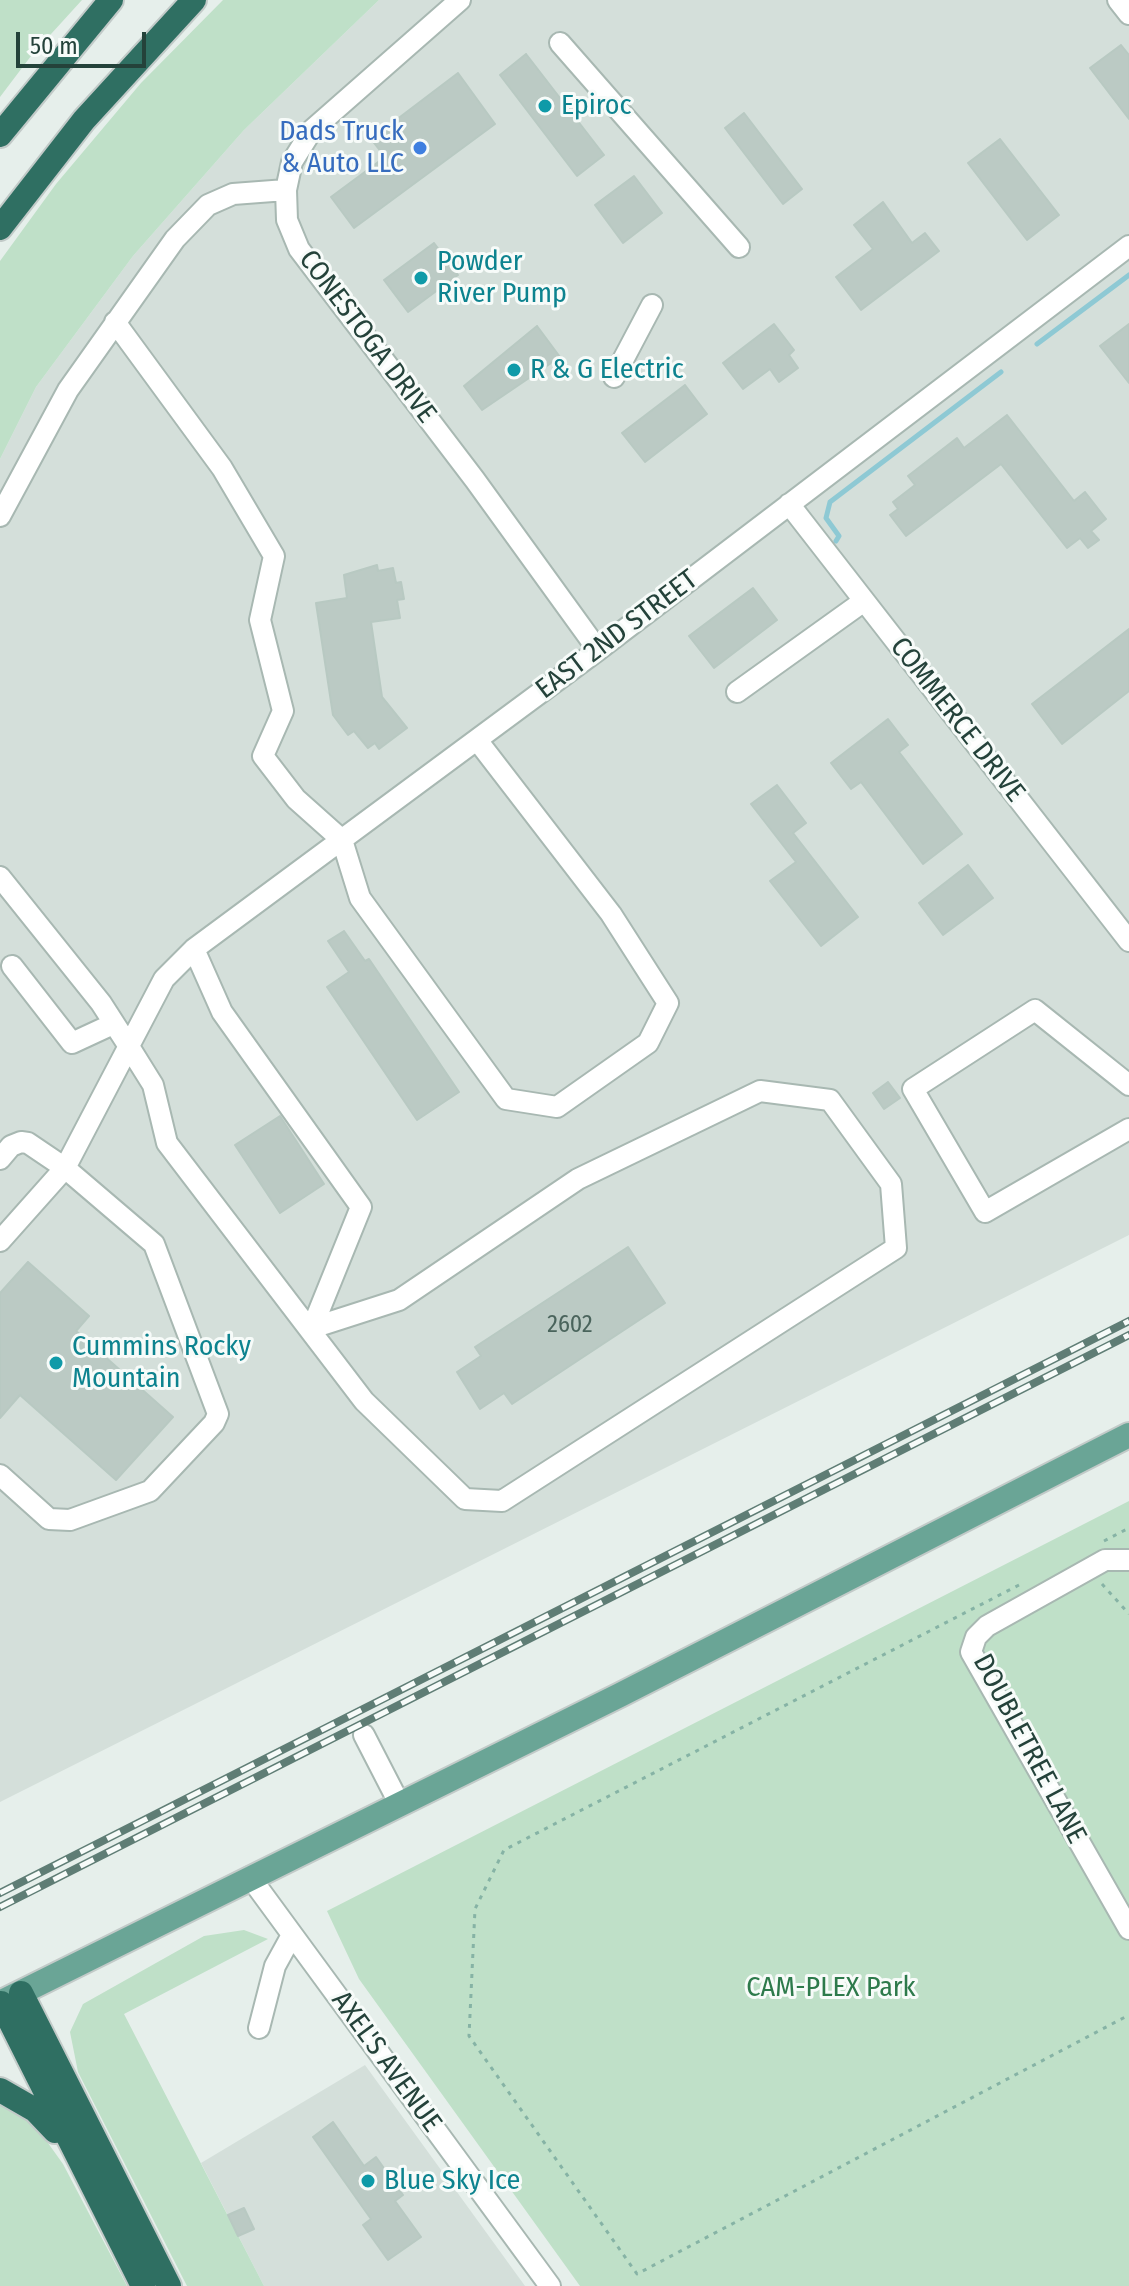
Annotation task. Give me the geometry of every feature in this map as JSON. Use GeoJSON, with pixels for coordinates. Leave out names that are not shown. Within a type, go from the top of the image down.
{"type":"FeatureCollection","features":[{"type":"Feature","properties":{"kind":"highway"},"geometry":{"type":"LineString","coordinates":[[0,135],[111,0]]}},
{"type":"Feature","properties":{"kind":"highway"},"geometry":{"type":"LineString","coordinates":[[0,228],[84,120],[194,0]]}},
{"type":"Feature","properties":{"kind":"highway"},"geometry":{"type":"LineString","coordinates":[[7,1999],[71,2147],[143,2286]]}},
{"type":"Feature","properties":{"kind":"highway"},"geometry":{"type":"LineString","coordinates":[[7,1999],[169,2286]]}},
{"type":"Feature","properties":{"kind":"highway"},"geometry":{"type":"LineString","coordinates":[[0,2090],[35,2110],[71,2147]]}},
{"type":"Feature","properties":{"kind":"main road"},"geometry":{"type":"LineString","coordinates":[[7,1999],[1129,1435]]}},
{"type":"Feature","properties":{"kind":"street","name":"CONESTOGA DRIVE"},"geometry":{"type":"LineString","coordinates":[[460,0],[312,130],[292,162],[286,190],[287,220],[299,249],[475,480],[598,650]]}},
{"type":"Feature","properties":{"kind":"street"},"geometry":{"type":"LineString","coordinates":[[1118,0],[1129,14]]}},
{"type":"Feature","properties":{"kind":"street"},"geometry":{"type":"LineString","coordinates":[[560,43],[739,247]]}},
{"type":"Feature","properties":{"kind":"street"},"geometry":{"type":"LineString","coordinates":[[0,516],[68,390],[175,239],[208,205],[233,194],[286,190]]}},
{"type":"Feature","properties":{"kind":"street","name":"EAST 2ND STREET"},"geometry":{"type":"LineString","coordinates":[[0,1241],[65,1168],[164,979],[194,949],[598,650],[1129,246]]}},
{"type":"Feature","properties":{"kind":"street"},"geometry":{"type":"LineString","coordinates":[[614,377],[652,305]]}},
{"type":"Feature","properties":{"kind":"street"},"geometry":{"type":"LineString","coordinates":[[115,322],[222,468],[274,556],[260,620],[283,711],[263,756],[296,799],[342,840],[360,898],[506,1099],[557,1107],[648,1043],[668,1003],[611,914],[477,740]]}},
{"type":"Feature","properties":{"kind":"street","name":"COMMERCE DRIVE"},"geometry":{"type":"LineString","coordinates":[[789,504],[1128,937]]}},
{"type":"Feature","properties":{"kind":"street"},"geometry":{"type":"LineString","coordinates":[[737,692],[864,601]]}},
{"type":"Feature","properties":{"kind":"street"},"geometry":{"type":"LineString","coordinates":[[0,877],[101,1003],[128,1045],[153,1085],[167,1143],[312,1328],[364,1401],[465,1499],[502,1501],[896,1248],[891,1184],[830,1100],[760,1091],[578,1179],[399,1300],[312,1328]]}},
{"type":"Feature","properties":{"kind":"street"},"geometry":{"type":"LineString","coordinates":[[194,949],[222,1012],[361,1207],[312,1328]]}},
{"type":"Feature","properties":{"kind":"street"},"geometry":{"type":"LineString","coordinates":[[12,966],[72,1043],[113,1024]]}},
{"type":"Feature","properties":{"kind":"street"},"geometry":{"type":"LineString","coordinates":[[1129,1085],[1035,1010],[913,1089],[985,1212],[1129,1129]]}},
{"type":"Feature","properties":{"kind":"street"},"geometry":{"type":"LineString","coordinates":[[0,1159],[21,1142],[65,1168],[154,1244],[218,1414],[214,1423],[150,1491],[70,1520],[49,1519],[0,1475]]}},
{"type":"Feature","properties":{"kind":"street","name":"DOUBLETREE LANE"},"geometry":{"type":"LineString","coordinates":[[1129,1560],[1105,1560],[987,1626],[976,1637],[971,1652],[1129,1929]]}},
{"type":"Feature","properties":{"kind":"street"},"geometry":{"type":"LineString","coordinates":[[364,1735],[399,1803]]}},
{"type":"Feature","properties":{"kind":"street","name":"AXEL'S AVENUE"},"geometry":{"type":"LineString","coordinates":[[250,1877],[550,2286]]}},
{"type":"Feature","properties":{"kind":"street"},"geometry":{"type":"LineString","coordinates":[[259,2028],[275,1966],[292,1935]]}},
{"type":"Feature","properties":{"kind":"path"},"geometry":{"type":"LineString","coordinates":[[1101,1543],[1129,1528]]}},
{"type":"Feature","properties":{"kind":"path"},"geometry":{"type":"LineString","coordinates":[[1089,1570],[1129,1614]]}},
{"type":"Feature","properties":{"kind":"path"},"geometry":{"type":"LineString","coordinates":[[1030,1579],[504,1850],[475,1909],[469,2036],[637,2274],[1129,2015]]}},
{"type":"Feature","properties":{"kind":"shaded area"},"geometry":{"type":"Polygon","coordinates":[[[379,0],[1129,0],[1129,1235],[0,1802],[0,459],[36,387],[133,256],[244,130],[379,0]]]}},
{"type":"Feature","properties":{"kind":"shaded area"},"geometry":{"type":"Polygon","coordinates":[[[365,2065],[525,2286],[264,2286],[201,2163],[365,2065]]]}},
{"type":"Feature","properties":{"kind":"green space"},"geometry":{"type":"Polygon","coordinates":[[[0,0],[82,0],[31,56],[0,97],[0,0]]]}},
{"type":"Feature","properties":{"kind":"green space"},"geometry":{"type":"Polygon","coordinates":[[[223,0],[379,0],[244,130],[133,256],[36,387],[0,459],[0,261],[56,184],[141,83],[223,0]]]}},
{"type":"Feature","properties":{"kind":"green space","name":"CAM-PLEX Park"},"geometry":{"type":"Polygon","coordinates":[[[1129,1501],[1129,2286],[580,2286],[359,1979],[327,1911],[1129,1501]]]}},
{"type":"Feature","properties":{"kind":"green space"},"geometry":{"type":"Polygon","coordinates":[[[244,1930],[268,1939],[124,2014],[264,2286],[187,2286],[78,2072],[70,2032],[83,2004],[204,1936],[244,1930]]]}},
{"type":"Feature","properties":{"kind":"green space"},"geometry":{"type":"Polygon","coordinates":[[[0,2103],[33,2122],[63,2164],[127,2286],[0,2286],[0,2103]]]}},
{"type":"Feature","properties":{"kind":"building"},"geometry":{"type":"Polygon","coordinates":[[[1121,45],[1129,55],[1129,119],[1090,68],[1121,45]]]}},
{"type":"Feature","properties":{"kind":"building","name":"Epiroc"},"geometry":{"type":"Polygon","coordinates":[[[526,54],[604,155],[577,176],[500,75],[526,54]]]}},
{"type":"Feature","properties":{"kind":"building","name":"Dads Truck & Auto LLC"},"geometry":{"type":"Polygon","coordinates":[[[458,73],[495,124],[354,228],[331,197],[385,157],[371,139],[458,73]]]}},
{"type":"Feature","properties":{"kind":"building"},"geometry":{"type":"Polygon","coordinates":[[[744,113],[802,189],[783,204],[725,128],[744,113]]]}},
{"type":"Feature","properties":{"kind":"building"},"geometry":{"type":"Polygon","coordinates":[[[1000,139],[1059,215],[1027,240],[968,163],[1000,139]]]}},
{"type":"Feature","properties":{"kind":"building"},"geometry":{"type":"Polygon","coordinates":[[[634,176],[662,213],[623,243],[595,205],[634,176]]]}},
{"type":"Feature","properties":{"kind":"building"},"geometry":{"type":"Polygon","coordinates":[[[883,202],[912,243],[925,233],[939,251],[861,310],[836,277],[873,249],[854,225],[883,202]]]}},
{"type":"Feature","properties":{"kind":"building","name":"Powder River Pump"},"geometry":{"type":"Polygon","coordinates":[[[434,243],[458,275],[408,312],[384,280],[434,243]]]}},
{"type":"Feature","properties":{"kind":"building"},"geometry":{"type":"Polygon","coordinates":[[[774,324],[794,350],[789,355],[798,368],[779,382],[770,369],[743,389],[723,363],[774,324]]]}},
{"type":"Feature","properties":{"kind":"building"},"geometry":{"type":"Polygon","coordinates":[[[1129,324],[1129,383],[1100,346],[1129,324]]]}},
{"type":"Feature","properties":{"kind":"building","name":"R & G Electric"},"geometry":{"type":"Polygon","coordinates":[[[537,326],[560,357],[482,410],[464,386],[537,326]]]}},
{"type":"Feature","properties":{"kind":"building"},"geometry":{"type":"Polygon","coordinates":[[[685,385],[707,414],[645,462],[622,433],[685,385]]]}},
{"type":"Feature","properties":{"kind":"building"},"geometry":{"type":"Polygon","coordinates":[[[1007,415],[1074,501],[1085,492],[1106,519],[1091,531],[1099,540],[1088,548],[1080,538],[1067,548],[1001,464],[906,536],[890,515],[898,509],[893,502],[915,485],[908,476],[957,438],[964,448],[1007,415]]]}},
{"type":"Feature","properties":{"kind":"building"},"geometry":{"type":"Polygon","coordinates":[[[377,565],[378,571],[393,568],[396,583],[401,582],[404,599],[397,600],[400,618],[371,622],[382,697],[407,728],[379,749],[375,743],[368,748],[354,731],[348,735],[333,715],[316,603],[347,598],[344,575],[377,565]]]}},
{"type":"Feature","properties":{"kind":"building"},"geometry":{"type":"Polygon","coordinates":[[[753,588],[777,620],[714,668],[689,636],[753,588]]]}},
{"type":"Feature","properties":{"kind":"building"},"geometry":{"type":"Polygon","coordinates":[[[1129,629],[1129,691],[1062,744],[1032,704],[1129,629]]]}},
{"type":"Feature","properties":{"kind":"building"},"geometry":{"type":"Polygon","coordinates":[[[888,719],[908,745],[899,752],[962,834],[923,864],[861,782],[851,789],[831,763],[888,719]]]}},
{"type":"Feature","properties":{"kind":"building"},"geometry":{"type":"Polygon","coordinates":[[[777,785],[806,823],[793,833],[858,917],[821,946],[770,881],[796,862],[751,804],[777,785]]]}},
{"type":"Feature","properties":{"kind":"building"},"geometry":{"type":"Polygon","coordinates":[[[968,865],[993,898],[943,935],[919,903],[968,865]]]}},
{"type":"Feature","properties":{"kind":"building"},"geometry":{"type":"Polygon","coordinates":[[[344,931],[365,961],[369,959],[459,1092],[417,1120],[327,987],[349,972],[328,941],[344,931]]]}},
{"type":"Feature","properties":{"kind":"building"},"geometry":{"type":"Polygon","coordinates":[[[888,1082],[900,1098],[884,1109],[873,1093],[888,1082]]]}},
{"type":"Feature","properties":{"kind":"building"},"geometry":{"type":"Polygon","coordinates":[[[280,1116],[324,1184],[280,1213],[235,1145],[280,1116]]]}},
{"type":"Feature","properties":{"kind":"building"},"geometry":{"type":"Polygon","coordinates":[[[628,1247],[665,1303],[512,1404],[504,1393],[480,1409],[457,1372],[481,1356],[475,1347],[628,1247]]]}},
{"type":"Feature","properties":{"kind":"building","name":"Cummins Rocky Mountain"},"geometry":{"type":"Polygon","coordinates":[[[28,1262],[89,1316],[76,1331],[173,1417],[116,1480],[20,1395],[0,1418],[0,1293],[28,1262]]]}},
{"type":"Feature","properties":{"kind":"building","name":"Blue Sky Ice"},"geometry":{"type":"Polygon","coordinates":[[[333,2122],[364,2166],[376,2157],[403,2195],[395,2201],[421,2237],[388,2260],[363,2225],[371,2219],[313,2137],[333,2122]]]}},
{"type":"Feature","properties":{"kind":"building"},"geometry":{"type":"Polygon","coordinates":[[[244,2208],[254,2229],[238,2236],[228,2215],[244,2208]]]}},
{"type":"Feature","properties":{"kind":"waterway"},"geometry":{"type":"LineString","coordinates":[[1037,344],[1129,275]]}},
{"type":"Feature","properties":{"kind":"waterway"},"geometry":{"type":"LineString","coordinates":[[836,541],[839,536],[826,518],[830,502],[1001,372]]}},
{"type":"Feature","properties":{"kind":"railway"},"geometry":{"type":"LineString","coordinates":[[0,1893],[1129,1321]]}},
{"type":"Feature","properties":{"kind":"railway"},"geometry":{"type":"LineString","coordinates":[[0,1907],[1129,1335]]}},
{"type":"Feature","properties":{"kind":"place","name":"Epiroc"},"geometry":{"type":"Point","coordinates":[545,106]}},
{"type":"Feature","properties":{"kind":"place","name":"Dads Truck & Auto LLC"},"geometry":{"type":"Point","coordinates":[420,148]}},
{"type":"Feature","properties":{"kind":"place","name":"Powder River Pump"},"geometry":{"type":"Point","coordinates":[421,278]}},
{"type":"Feature","properties":{"kind":"place","name":"R & G Electric"},"geometry":{"type":"Point","coordinates":[514,370]}},
{"type":"Feature","properties":{"kind":"place","name":"Cummins Rocky Mountain"},"geometry":{"type":"Point","coordinates":[56,1363]}},
{"type":"Feature","properties":{"kind":"place","name":"Blue Sky Ice"},"geometry":{"type":"Point","coordinates":[368,2181]}}]}
